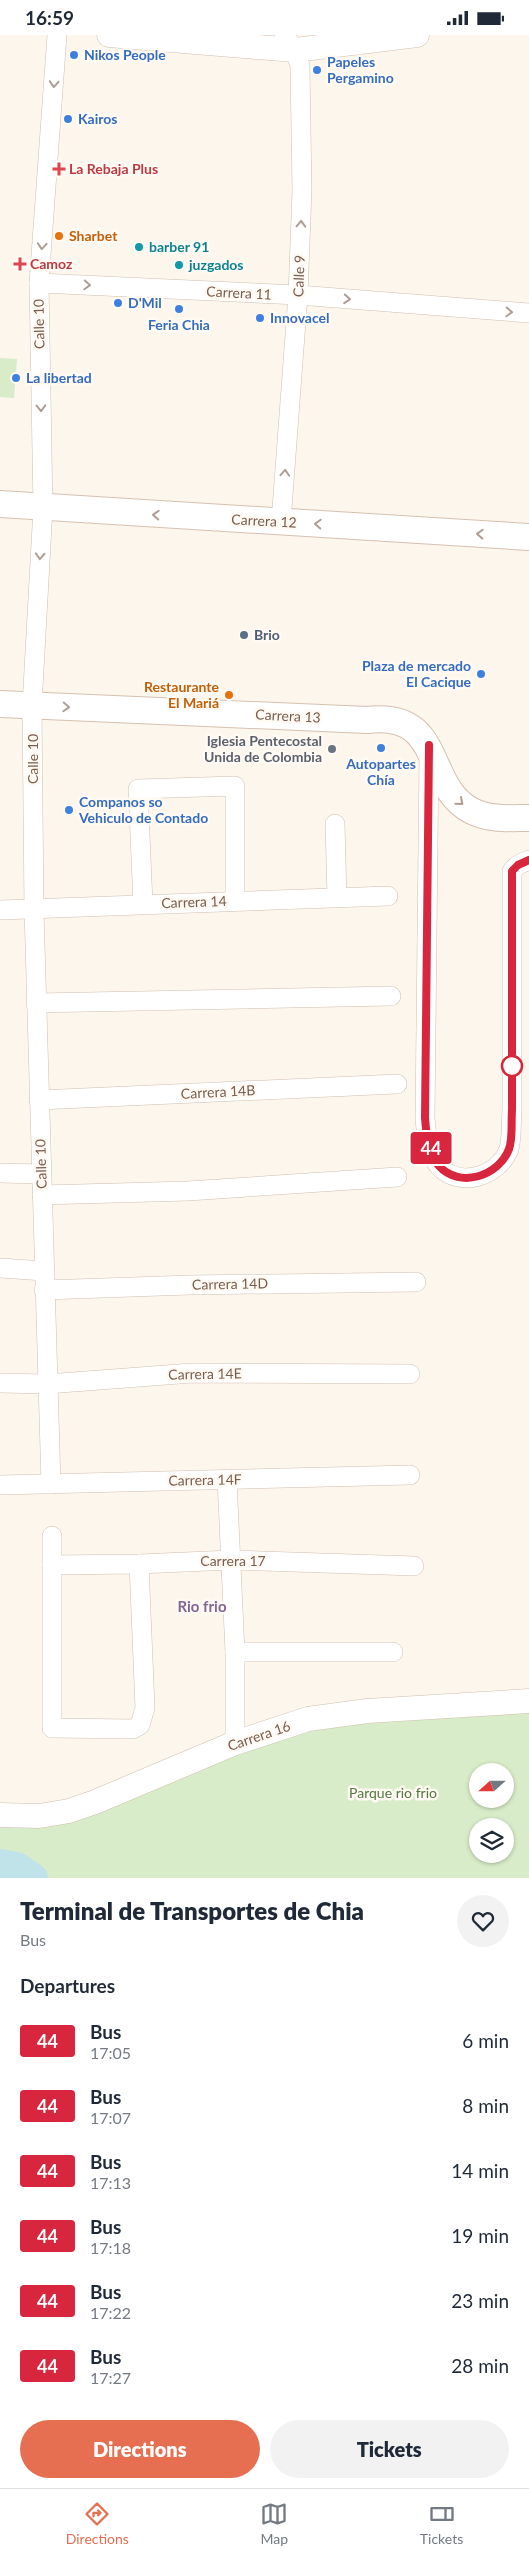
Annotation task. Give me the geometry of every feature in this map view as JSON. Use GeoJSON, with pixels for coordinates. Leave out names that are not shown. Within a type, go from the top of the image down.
{"type":"FeatureCollection","features":[{"type":"Feature","properties":{"kind":"main road","name":"Carrera 12"},"geometry":{"type":"LineString","coordinates":[[0,504],[529,537]]}},
{"type":"Feature","properties":{"kind":"main road","name":"Carrera 13"},"geometry":{"type":"LineString","coordinates":[[0,704],[378,719],[403,723],[412,728],[429,745],[440,775],[448,789],[460,803],[484,815],[529,818]]}},
{"type":"Feature","properties":{"kind":"street","name":"Calle 10"},"geometry":{"type":"LineString","coordinates":[[51,1484],[36,1003],[32,706],[43,508],[39,283],[58,35]]}},
{"type":"Feature","properties":{"kind":"street"},"geometry":{"type":"LineString","coordinates":[[109,35],[289,43],[417,35]]}},
{"type":"Feature","properties":{"kind":"street","name":"Calle 9"},"geometry":{"type":"LineString","coordinates":[[281,522],[298,295],[302,191],[300,66],[289,43]]}},
{"type":"Feature","properties":{"kind":"street","name":"Carrera 11"},"geometry":{"type":"LineString","coordinates":[[39,283],[298,295],[529,313]]}},
{"type":"Feature","properties":{"kind":"street"},"geometry":{"type":"LineString","coordinates":[[429,745],[425,1118],[427,1137],[438,1166],[453,1175],[469,1178],[484,1175],[499,1166],[509,1148],[512,1110],[512,871],[518,865],[529,860]]}},
{"type":"Feature","properties":{"kind":"street"},"geometry":{"type":"LineString","coordinates":[[143,904],[138,789],[235,786],[235,901]]}},
{"type":"Feature","properties":{"kind":"street"},"geometry":{"type":"LineString","coordinates":[[335,824],[337,897]]}},
{"type":"Feature","properties":{"kind":"street","name":"Carrera 14"},"geometry":{"type":"LineString","coordinates":[[0,910],[388,896]]}},
{"type":"Feature","properties":{"kind":"street"},"geometry":{"type":"LineString","coordinates":[[36,1003],[390,995]]}},
{"type":"Feature","properties":{"kind":"street","name":"Carrera 14B"},"geometry":{"type":"LineString","coordinates":[[39,1100],[397,1084]]}},
{"type":"Feature","properties":{"kind":"street"},"geometry":{"type":"LineString","coordinates":[[0,1173],[41,1174]]}},
{"type":"Feature","properties":{"kind":"street"},"geometry":{"type":"LineString","coordinates":[[42,1195],[188,1191],[397,1177]]}},
{"type":"Feature","properties":{"kind":"street"},"geometry":{"type":"LineString","coordinates":[[0,1268],[44,1271]]}},
{"type":"Feature","properties":{"kind":"street","name":"Carrera 14D"},"geometry":{"type":"LineString","coordinates":[[44,1291],[190,1285],[416,1282]]}},
{"type":"Feature","properties":{"kind":"street","name":"Carrera 14E"},"geometry":{"type":"LineString","coordinates":[[0,1383],[47,1384],[192,1373],[410,1374]]}},
{"type":"Feature","properties":{"kind":"street","name":"Carrera 14F"},"geometry":{"type":"LineString","coordinates":[[0,1485],[410,1475]]}},
{"type":"Feature","properties":{"kind":"street"},"geometry":{"type":"LineString","coordinates":[[227,1479],[235,1652],[236,1743]]}},
{"type":"Feature","properties":{"kind":"street"},"geometry":{"type":"LineString","coordinates":[[52,1536],[52,1728],[133,1729],[140,1725],[145,1709],[138,1564]]}},
{"type":"Feature","properties":{"kind":"street","name":"Carrera 17"},"geometry":{"type":"LineString","coordinates":[[52,1565],[231,1560],[414,1566]]}},
{"type":"Feature","properties":{"kind":"street"},"geometry":{"type":"LineString","coordinates":[[235,1652],[393,1652]]}},
{"type":"Feature","properties":{"kind":"street","name":"Carrera 16"},"geometry":{"type":"LineString","coordinates":[[0,1815],[39,1816],[68,1811],[95,1803],[236,1743],[308,1719],[334,1714],[529,1701]]}},
{"type":"Feature","properties":{"kind":"green space"},"geometry":{"type":"Polygon","coordinates":[[[0,358],[17,359],[14,398],[0,397],[0,358]]]}},
{"type":"Feature","properties":{"kind":"green space","name":"Parque rio frio"},"geometry":{"type":"Polygon","coordinates":[[[529,1700],[529,1878],[0,1878],[0,1815],[39,1816],[282,1727],[529,1700]]]}},
{"type":"Feature","properties":{"kind":"waterway"},"geometry":{"type":"LineString","coordinates":[[0,1864],[17,1867],[33,1878]]}},
{"type":"Feature","properties":{"kind":"bus line","name":"44"},"geometry":{"type":"LineString","coordinates":[[429,745],[425,1118],[427,1137],[438,1166],[453,1175],[469,1178],[484,1175],[499,1166],[509,1148],[512,1110],[512,871],[518,865],[529,860]]}},
{"type":"Feature","properties":{"kind":"place","name":"Nikos People"},"geometry":{"type":"Point","coordinates":[74,55]}},
{"type":"Feature","properties":{"kind":"place","name":"Papeles Pergamino"},"geometry":{"type":"Point","coordinates":[317,70]}},
{"type":"Feature","properties":{"kind":"place","name":"Kairos"},"geometry":{"type":"Point","coordinates":[68,119]}},
{"type":"Feature","properties":{"kind":"place","name":"La Rebaja Plus"},"geometry":{"type":"Point","coordinates":[59,169]}},
{"type":"Feature","properties":{"kind":"place","name":"Sharbet"},"geometry":{"type":"Point","coordinates":[59,236]}},
{"type":"Feature","properties":{"kind":"place","name":"barber 91"},"geometry":{"type":"Point","coordinates":[139,247]}},
{"type":"Feature","properties":{"kind":"place","name":"Camoz"},"geometry":{"type":"Point","coordinates":[20,264]}},
{"type":"Feature","properties":{"kind":"place","name":"juzgados"},"geometry":{"type":"Point","coordinates":[179,265]}},
{"type":"Feature","properties":{"kind":"place","name":"D'Mil"},"geometry":{"type":"Point","coordinates":[118,303]}},
{"type":"Feature","properties":{"kind":"place","name":"Feria Chia"},"geometry":{"type":"Point","coordinates":[179,309]}},
{"type":"Feature","properties":{"kind":"place","name":"Innovacel"},"geometry":{"type":"Point","coordinates":[260,318]}},
{"type":"Feature","properties":{"kind":"place","name":"La libertad"},"geometry":{"type":"Point","coordinates":[16,378]}},
{"type":"Feature","properties":{"kind":"place","name":"Brio"},"geometry":{"type":"Point","coordinates":[244,635]}},
{"type":"Feature","properties":{"kind":"place","name":"Plaza de mercado El Cacique"},"geometry":{"type":"Point","coordinates":[481,674]}},
{"type":"Feature","properties":{"kind":"place","name":"Restaurante El Mariá"},"geometry":{"type":"Point","coordinates":[229,695]}},
{"type":"Feature","properties":{"kind":"place","name":"Autopartes Chía"},"geometry":{"type":"Point","coordinates":[381,748]}},
{"type":"Feature","properties":{"kind":"place","name":"Iglesia Pentecostal Unida de Colombia"},"geometry":{"type":"Point","coordinates":[332,749]}},
{"type":"Feature","properties":{"kind":"place","name":"Companos so Vehiculo de Contado"},"geometry":{"type":"Point","coordinates":[69,810]}},
{"type":"Feature","properties":{"kind":"district","name":"Rio frio"},"geometry":{"type":"Point","coordinates":[202,1607]}}]}
